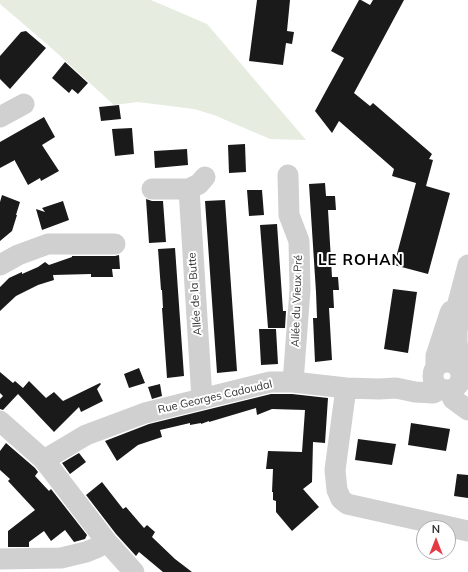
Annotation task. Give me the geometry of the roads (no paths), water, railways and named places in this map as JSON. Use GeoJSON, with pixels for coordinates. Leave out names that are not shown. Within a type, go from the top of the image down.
{"type":"FeatureCollection","features":[{"type":"Feature","properties":{"kind":"street"},"geometry":{"type":"LineString","coordinates":[[0,117],[24,104]]}},
{"type":"Feature","properties":{"kind":"street","name":"Allée du Vieux Pré"},"geometry":{"type":"LineString","coordinates":[[288,175],[289,215],[299,241],[300,290],[293,382]]}},
{"type":"Feature","properties":{"kind":"street","name":"Allée de la Butte"},"geometry":{"type":"LineString","coordinates":[[152,189],[197,183],[202,399]]}},
{"type":"Feature","properties":{"kind":"street"},"geometry":{"type":"LineString","coordinates":[[0,265],[18,255],[48,244],[115,244]]}},
{"type":"Feature","properties":{"kind":"street"},"geometry":{"type":"LineString","coordinates":[[445,390],[453,389],[457,386],[463,374],[457,341],[459,315],[458,303],[468,265]]}},
{"type":"Feature","properties":{"kind":"street"},"geometry":{"type":"LineString","coordinates":[[435,368],[436,356],[450,313],[458,303]]}},
{"type":"Feature","properties":{"kind":"street"},"geometry":{"type":"LineString","coordinates":[[463,374],[453,363],[444,362],[439,363],[435,368],[432,378],[437,386],[445,390],[453,399],[468,410]]}},
{"type":"Feature","properties":{"kind":"street","name":"Rue Georges Cadoudal"},"geometry":{"type":"LineString","coordinates":[[396,388],[423,372],[435,368]]}},
{"type":"Feature","properties":{"kind":"street","name":"Rue Georges Cadoudal"},"geometry":{"type":"LineString","coordinates":[[44,460],[86,435],[145,413],[270,382],[293,382],[346,388],[396,388],[415,392],[433,393],[445,390]]}},
{"type":"Feature","properties":{"kind":"street"},"geometry":{"type":"LineString","coordinates":[[346,388],[335,470],[336,490],[341,499],[347,504],[468,531]]}},
{"type":"Feature","properties":{"kind":"street"},"geometry":{"type":"LineString","coordinates":[[0,421],[44,460],[108,542],[134,572]]}},
{"type":"Feature","properties":{"kind":"street"},"geometry":{"type":"LineString","coordinates":[[0,559],[61,558],[86,552],[108,542]]}},
{"type":"Feature","properties":{"kind":"district","name":"LE ROHAN"},"geometry":{"type":"Point","coordinates":[361,260]}}]}
